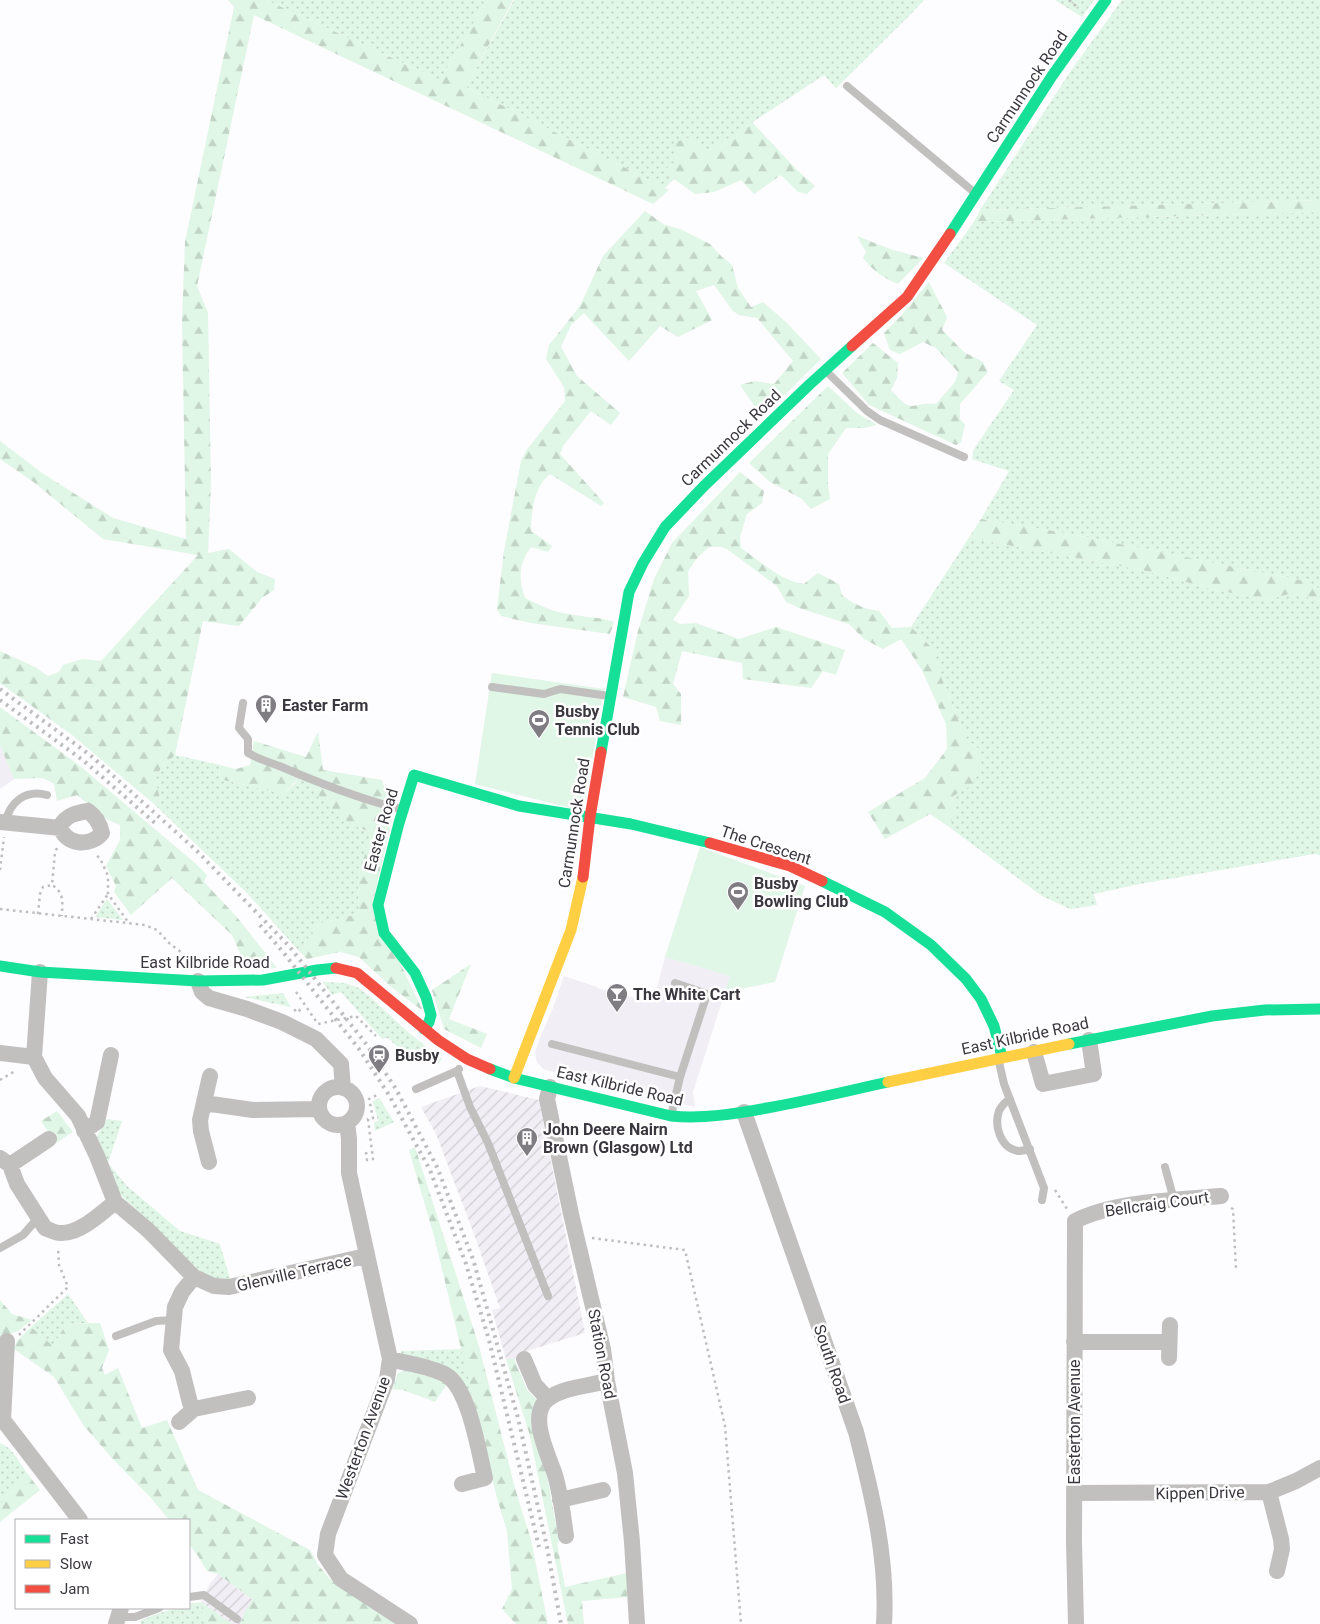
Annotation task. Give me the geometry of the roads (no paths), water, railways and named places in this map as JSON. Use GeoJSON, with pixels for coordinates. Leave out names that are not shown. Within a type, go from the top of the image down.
{"type":"FeatureCollection","features":[{"type":"Feature","properties":{"kind":"main road","name":"Carmunnock Road"},"geometry":{"type":"LineString","coordinates":[[514,1078],[571,930],[583,876],[590,817],[629,592],[643,564],[665,527],[704,486],[825,371],[907,297],[977,194],[1052,76],[1106,0]]}},
{"type":"Feature","properties":{"kind":"main road","name":"Easter Road"},"geometry":{"type":"LineString","coordinates":[[424,1029],[431,1015],[426,997],[415,973],[384,933],[378,905],[387,866],[414,775],[519,806],[590,817]]}},
{"type":"Feature","properties":{"kind":"main road","name":"The Crescent"},"geometry":{"type":"LineString","coordinates":[[590,817],[631,824],[790,866],[885,912],[930,945],[966,978],[981,999],[994,1026],[1000,1057]]}},
{"type":"Feature","properties":{"kind":"main road","name":"East Kilbride Road"},"geometry":{"type":"LineString","coordinates":[[0,966],[40,972],[198,981],[263,980],[317,970],[335,968],[346,970],[358,973],[424,1029],[466,1059],[514,1078],[671,1116],[693,1118],[744,1112],[809,1100],[1000,1057],[1034,1052],[1212,1016],[1265,1010],[1320,1009]]}},
{"type":"Feature","properties":{"kind":"street"},"geometry":{"type":"LineString","coordinates":[[3,823],[64,832],[73,842],[92,842],[102,833],[100,825],[88,811],[75,813],[65,818],[64,832]]}},
{"type":"Feature","properties":{"kind":"street"},"geometry":{"type":"LineString","coordinates":[[40,972],[34,1057],[45,1078],[78,1116],[97,1156],[115,1202],[149,1231],[194,1277],[182,1292],[175,1307],[171,1350],[182,1371],[190,1403],[194,1409]]}},
{"type":"Feature","properties":{"kind":"street"},"geometry":{"type":"LineString","coordinates":[[198,981],[202,992],[209,998],[282,1022],[316,1039],[341,1064],[343,1088]]}},
{"type":"Feature","properties":{"kind":"street"},"geometry":{"type":"LineString","coordinates":[[1034,1052],[1043,1084],[1094,1074],[1089,1040]]}},
{"type":"Feature","properties":{"kind":"street"},"geometry":{"type":"LineString","coordinates":[[0,1053],[34,1057]]}},
{"type":"Feature","properties":{"kind":"street"},"geometry":{"type":"LineString","coordinates":[[84,1131],[97,1122],[111,1055]]}},
{"type":"Feature","properties":{"kind":"street"},"geometry":{"type":"LineString","coordinates":[[209,1162],[200,1120],[210,1076]]}},
{"type":"Feature","properties":{"kind":"street","name":"Station Road"},"geometry":{"type":"LineString","coordinates":[[550,1087],[547,1099],[576,1236],[603,1349],[607,1381],[625,1473],[632,1542],[636,1624]]}},
{"type":"Feature","properties":{"kind":"street"},"geometry":{"type":"LineString","coordinates":[[343,1088],[350,1091],[357,1104],[356,1112],[348,1131],[341,1125],[324,1120],[319,1109],[321,1097],[331,1089],[343,1088]]}},
{"type":"Feature","properties":{"kind":"street"},"geometry":{"type":"LineString","coordinates":[[204,1103],[253,1110],[319,1109]]}},
{"type":"Feature","properties":{"kind":"street","name":"South Road"},"geometry":{"type":"LineString","coordinates":[[744,1112],[856,1432],[880,1543],[885,1602],[884,1624]]}},
{"type":"Feature","properties":{"kind":"street","name":"Westerton Avenue"},"geometry":{"type":"LineString","coordinates":[[348,1131],[349,1173],[390,1360],[387,1379],[328,1534],[326,1555],[341,1579],[410,1624]]}},
{"type":"Feature","properties":{"kind":"street"},"geometry":{"type":"LineString","coordinates":[[49,1139],[5,1162],[45,1228],[63,1233],[83,1226],[99,1216],[115,1202]]}},
{"type":"Feature","properties":{"kind":"street","name":"Bellcraig Court"},"geometry":{"type":"LineString","coordinates":[[1075,1221],[1084,1216],[1111,1208],[1221,1196]]}},
{"type":"Feature","properties":{"kind":"street","name":"Easterton Avenue"},"geometry":{"type":"LineString","coordinates":[[1075,1221],[1074,1493],[1076,1624]]}},
{"type":"Feature","properties":{"kind":"street","name":"Glenville Terrace"},"geometry":{"type":"LineString","coordinates":[[194,1277],[214,1286],[229,1288],[366,1256]]}},
{"type":"Feature","properties":{"kind":"street"},"geometry":{"type":"LineString","coordinates":[[7,1340],[2,1421],[79,1519]]}},
{"type":"Feature","properties":{"kind":"street"},"geometry":{"type":"LineString","coordinates":[[1074,1342],[1169,1342]]}},
{"type":"Feature","properties":{"kind":"street"},"geometry":{"type":"LineString","coordinates":[[524,1359],[535,1385],[548,1399]]}},
{"type":"Feature","properties":{"kind":"street"},"geometry":{"type":"LineString","coordinates":[[390,1360],[437,1371],[448,1376],[457,1386],[472,1420],[485,1478],[462,1484]]}},
{"type":"Feature","properties":{"kind":"street"},"geometry":{"type":"LineString","coordinates":[[566,1536],[555,1476],[540,1432],[541,1408],[548,1399],[564,1392],[607,1381]]}},
{"type":"Feature","properties":{"kind":"street"},"geometry":{"type":"LineString","coordinates":[[180,1422],[194,1409],[248,1398]]}},
{"type":"Feature","properties":{"kind":"street","name":"Kippen Drive"},"geometry":{"type":"LineString","coordinates":[[1074,1493],[1269,1492],[1296,1481],[1320,1468]]}},
{"type":"Feature","properties":{"kind":"street"},"geometry":{"type":"LineString","coordinates":[[560,1500],[603,1490]]}},
{"type":"Feature","properties":{"kind":"street"},"geometry":{"type":"LineString","coordinates":[[1269,1492],[1282,1540],[1277,1571]]}},
{"type":"Feature","properties":{"kind":"lane"},"geometry":{"type":"LineString","coordinates":[[847,86],[977,194]]}},
{"type":"Feature","properties":{"kind":"lane"},"geometry":{"type":"LineString","coordinates":[[825,371],[867,411],[880,420],[964,457]]}},
{"type":"Feature","properties":{"kind":"lane"},"geometry":{"type":"LineString","coordinates":[[492,687],[544,694],[560,689],[612,697]]}},
{"type":"Feature","properties":{"kind":"lane"},"geometry":{"type":"LineString","coordinates":[[243,704],[239,728],[248,739],[248,753],[260,760],[330,788],[404,809]]}},
{"type":"Feature","properties":{"kind":"lane"},"geometry":{"type":"LineString","coordinates":[[3,823],[8,811],[15,801],[21,797],[40,793],[47,795]]}},
{"type":"Feature","properties":{"kind":"lane"},"geometry":{"type":"LineString","coordinates":[[671,1116],[680,1077],[706,994],[675,983]]}},
{"type":"Feature","properties":{"kind":"lane"},"geometry":{"type":"LineString","coordinates":[[552,1044],[680,1077]]}},
{"type":"Feature","properties":{"kind":"lane"},"geometry":{"type":"LineString","coordinates":[[1000,1057],[1004,1084],[1044,1188],[1042,1200]]}},
{"type":"Feature","properties":{"kind":"lane"},"geometry":{"type":"LineString","coordinates":[[416,1089],[457,1071],[466,1059]]}},
{"type":"Feature","properties":{"kind":"lane"},"geometry":{"type":"LineString","coordinates":[[457,1071],[470,1107],[488,1143],[548,1296]]}},
{"type":"Feature","properties":{"kind":"lane"},"geometry":{"type":"LineString","coordinates":[[1010,1099],[1003,1104],[999,1113],[998,1128],[1001,1138],[1009,1148],[1018,1151],[1030,1149]]}},
{"type":"Feature","properties":{"kind":"lane"},"geometry":{"type":"LineString","coordinates":[[1165,1167],[1174,1200]]}},
{"type":"Feature","properties":{"kind":"lane"},"geometry":{"type":"LineString","coordinates":[[0,1248],[23,1235],[38,1218]]}},
{"type":"Feature","properties":{"kind":"lane"},"geometry":{"type":"LineString","coordinates":[[116,1336],[156,1321],[174,1320]]}},
{"type":"Feature","properties":{"kind":"lane"},"geometry":{"type":"LineString","coordinates":[[190,1598],[204,1595],[237,1619]]}},
{"type":"Feature","properties":{"kind":"lane"},"geometry":{"type":"LineString","coordinates":[[119,1616],[135,1617],[156,1609]]}},
{"type":"Feature","properties":{"kind":"railway"},"geometry":{"type":"LineString","coordinates":[[0,689],[90,755],[196,850],[289,946],[367,1045],[396,1089],[437,1167],[473,1259],[518,1418],[547,1547],[561,1624]]}},
{"type":"Feature","properties":{"kind":"railway"},"geometry":{"type":"LineString","coordinates":[[0,700],[84,761],[156,824]]}},
{"type":"Feature","properties":{"kind":"railway"},"geometry":{"type":"LineString","coordinates":[[260,925],[359,1049],[389,1095],[430,1170],[466,1264],[489,1340],[539,1547]]}},
{"type":"Feature","properties":{"kind":"place","name":"Easter Farm"},"geometry":{"type":"Point","coordinates":[266,724]}},
{"type":"Feature","properties":{"kind":"place","name":"Busby Tennis Club"},"geometry":{"type":"Point","coordinates":[539,739]}},
{"type":"Feature","properties":{"kind":"place","name":"Busby Bowling Club"},"geometry":{"type":"Point","coordinates":[738,911]}},
{"type":"Feature","properties":{"kind":"place","name":"The White Cart"},"geometry":{"type":"Point","coordinates":[617,1013]}},
{"type":"Feature","properties":{"kind":"place","name":"Busby"},"geometry":{"type":"Point","coordinates":[379,1074]}},
{"type":"Feature","properties":{"kind":"place","name":"John Deere Nairn Brown (Glasgow) Ltd"},"geometry":{"type":"Point","coordinates":[527,1157]}}]}
